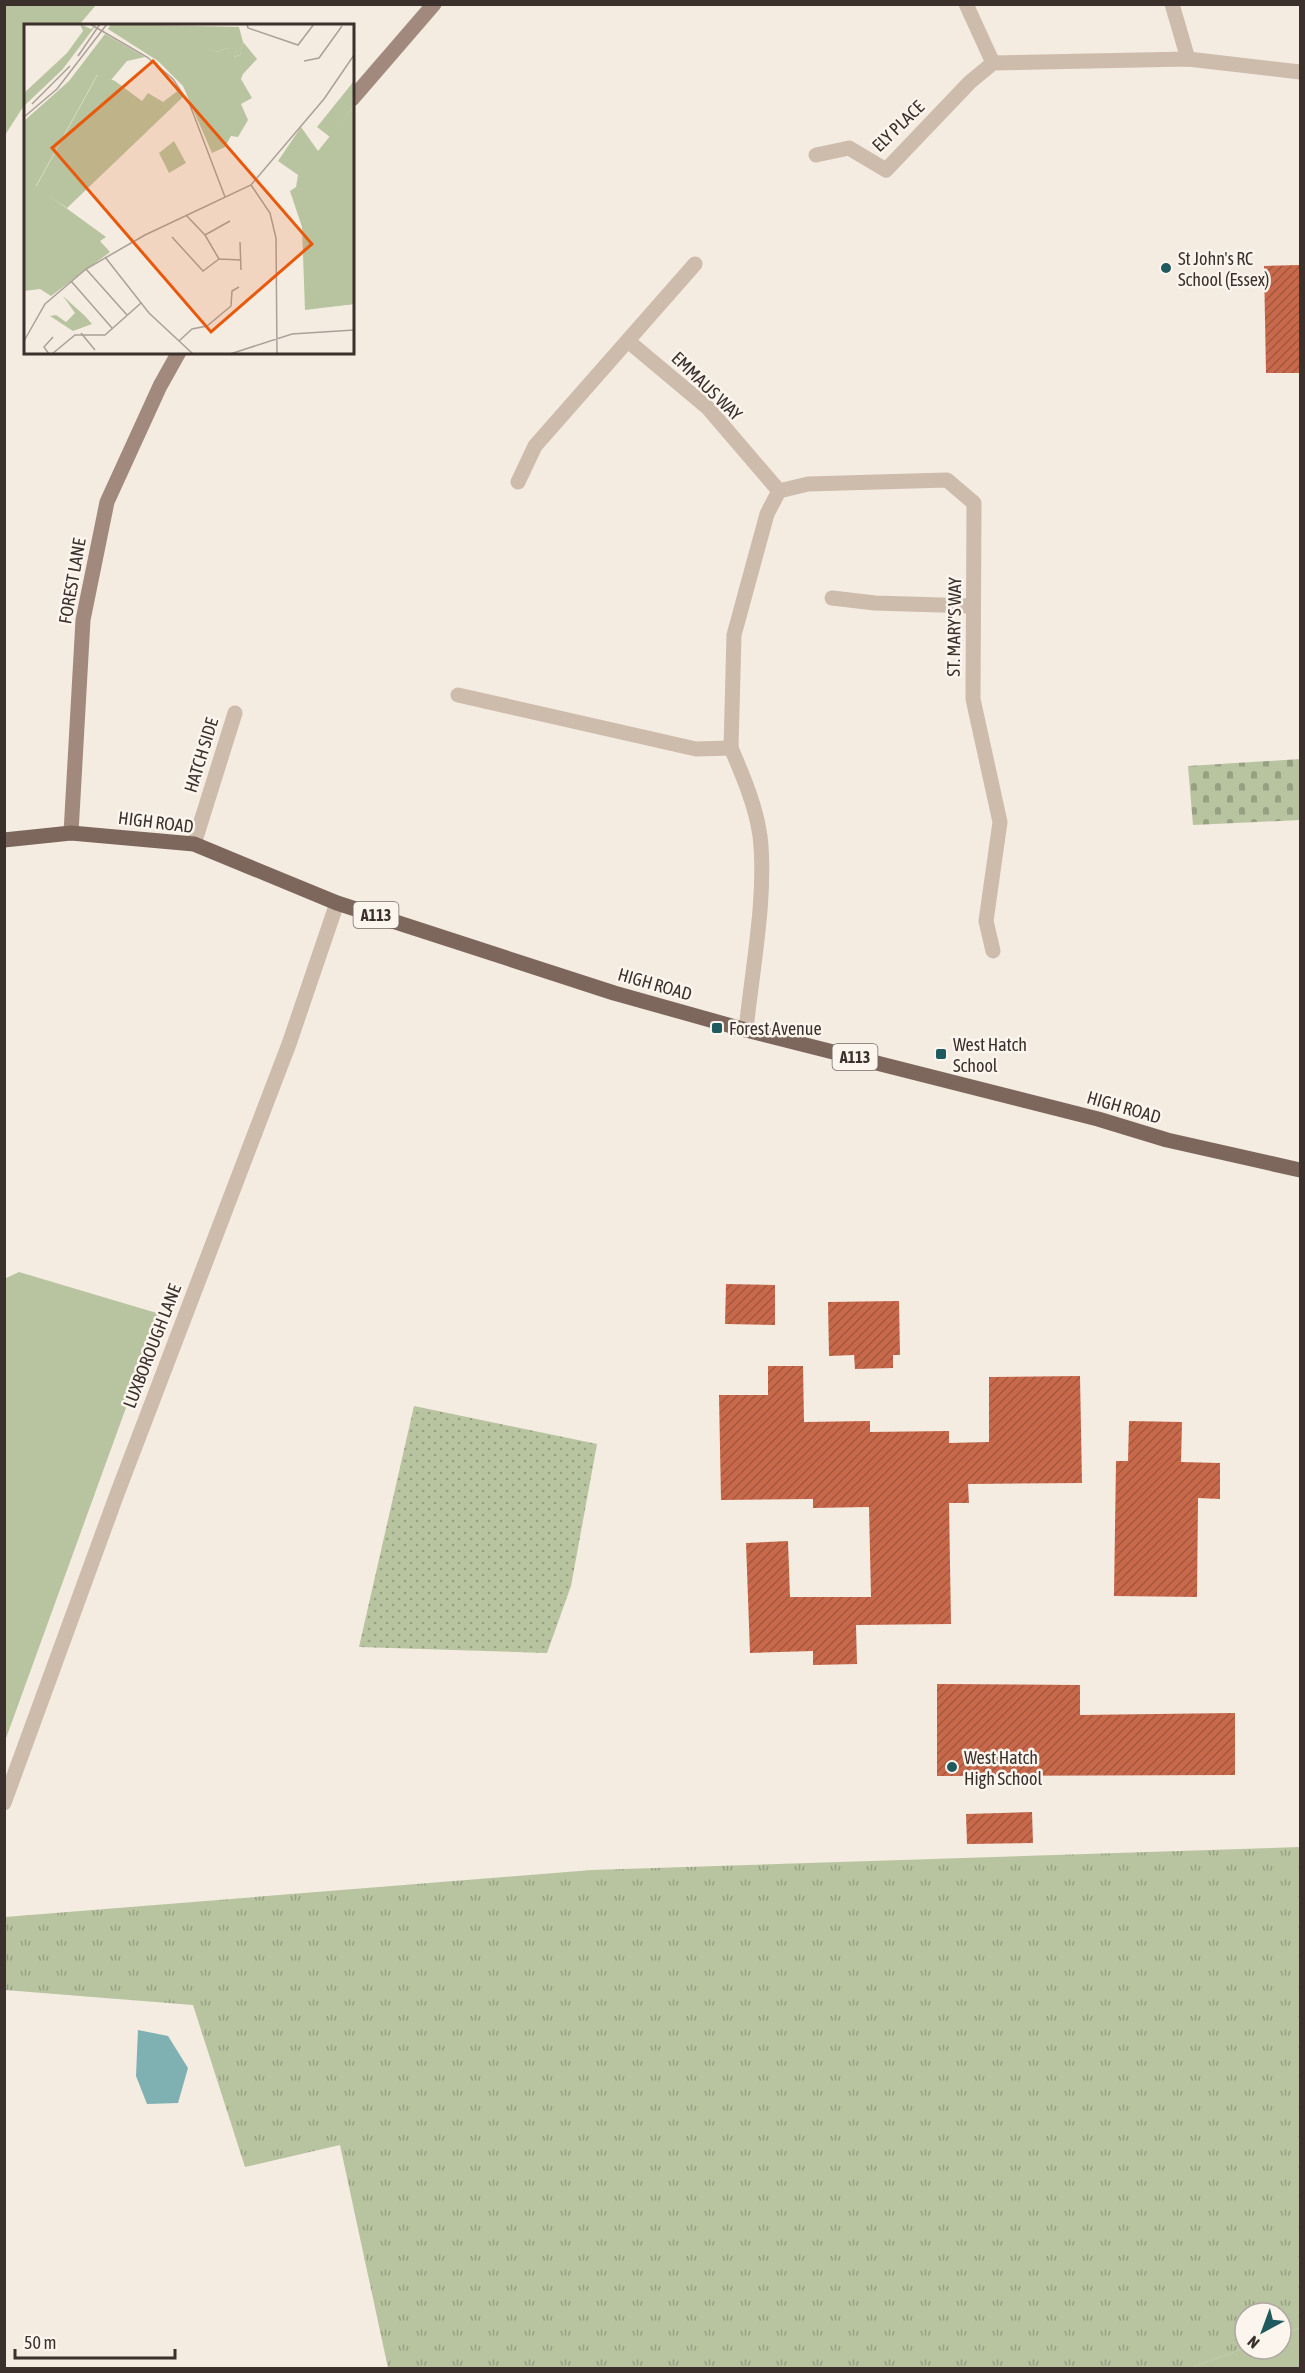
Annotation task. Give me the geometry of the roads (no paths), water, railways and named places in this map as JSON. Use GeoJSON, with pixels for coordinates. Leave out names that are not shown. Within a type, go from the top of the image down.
{"type":"FeatureCollection","features":[{"type":"Feature","properties":{"kind":"main road","name":"HIGH ROAD"},"geometry":{"type":"LineString","coordinates":[[4,840],[71,832],[194,844],[337,903],[614,993],[746,1030],[1098,1119],[1167,1140],[1300,1170]]}},
{"type":"Feature","properties":{"kind":"street"},"geometry":{"type":"LineString","coordinates":[[354,97],[434,4]]}},
{"type":"Feature","properties":{"kind":"street"},"geometry":{"type":"LineString","coordinates":[[966,4],[993,63],[1188,59],[1300,72]]}},
{"type":"Feature","properties":{"kind":"street"},"geometry":{"type":"LineString","coordinates":[[1172,4],[1188,59]]}},
{"type":"Feature","properties":{"kind":"street","name":"ELY PLACE"},"geometry":{"type":"LineString","coordinates":[[816,155],[849,148],[886,170],[970,82],[993,63]]}},
{"type":"Feature","properties":{"kind":"street"},"geometry":{"type":"LineString","coordinates":[[518,482],[536,446],[695,264]]}},
{"type":"Feature","properties":{"kind":"street","name":"EMMAUS WAY"},"geometry":{"type":"LineString","coordinates":[[628,341],[708,408],[779,491]]}},
{"type":"Feature","properties":{"kind":"street","name":"FOREST LANE"},"geometry":{"type":"LineString","coordinates":[[71,832],[82,620],[107,502],[160,386],[178,354]]}},
{"type":"Feature","properties":{"kind":"street","name":"ST. MARY'S WAY"},"geometry":{"type":"LineString","coordinates":[[779,491],[808,484],[947,480],[974,503],[973,699],[1000,822],[986,921],[993,951]]}},
{"type":"Feature","properties":{"kind":"street"},"geometry":{"type":"LineString","coordinates":[[746,1030],[761,874],[760,834],[747,784],[731,748],[734,635],[767,514],[779,491]]}},
{"type":"Feature","properties":{"kind":"street"},"geometry":{"type":"LineString","coordinates":[[832,598],[875,603],[973,606]]}},
{"type":"Feature","properties":{"kind":"street"},"geometry":{"type":"LineString","coordinates":[[458,695],[696,749],[731,748]]}},
{"type":"Feature","properties":{"kind":"street","name":"HATCH SIDE"},"geometry":{"type":"LineString","coordinates":[[194,844],[235,713]]}},
{"type":"Feature","properties":{"kind":"street","name":"LUXBOROUGH LANE"},"geometry":{"type":"LineString","coordinates":[[4,1803],[117,1494],[289,1044],[337,903]]}},
{"type":"Feature","properties":{"kind":"water"},"geometry":{"type":"Polygon","coordinates":[[[138,2030],[168,2036],[188,2068],[178,2103],[147,2104],[136,2076],[138,2030]]]}},
{"type":"Feature","properties":{"kind":"place","name":"St John's RC School (Essex)"},"geometry":{"type":"Point","coordinates":[1166,268]}},
{"type":"Feature","properties":{"kind":"place","name":"Forest Avenue"},"geometry":{"type":"Point","coordinates":[717,1028]}},
{"type":"Feature","properties":{"kind":"place","name":"West Hatch School"},"geometry":{"type":"Point","coordinates":[941,1054]}},
{"type":"Feature","properties":{"kind":"place","name":"West Hatch High School"},"geometry":{"type":"Point","coordinates":[952,1767]}}]}
